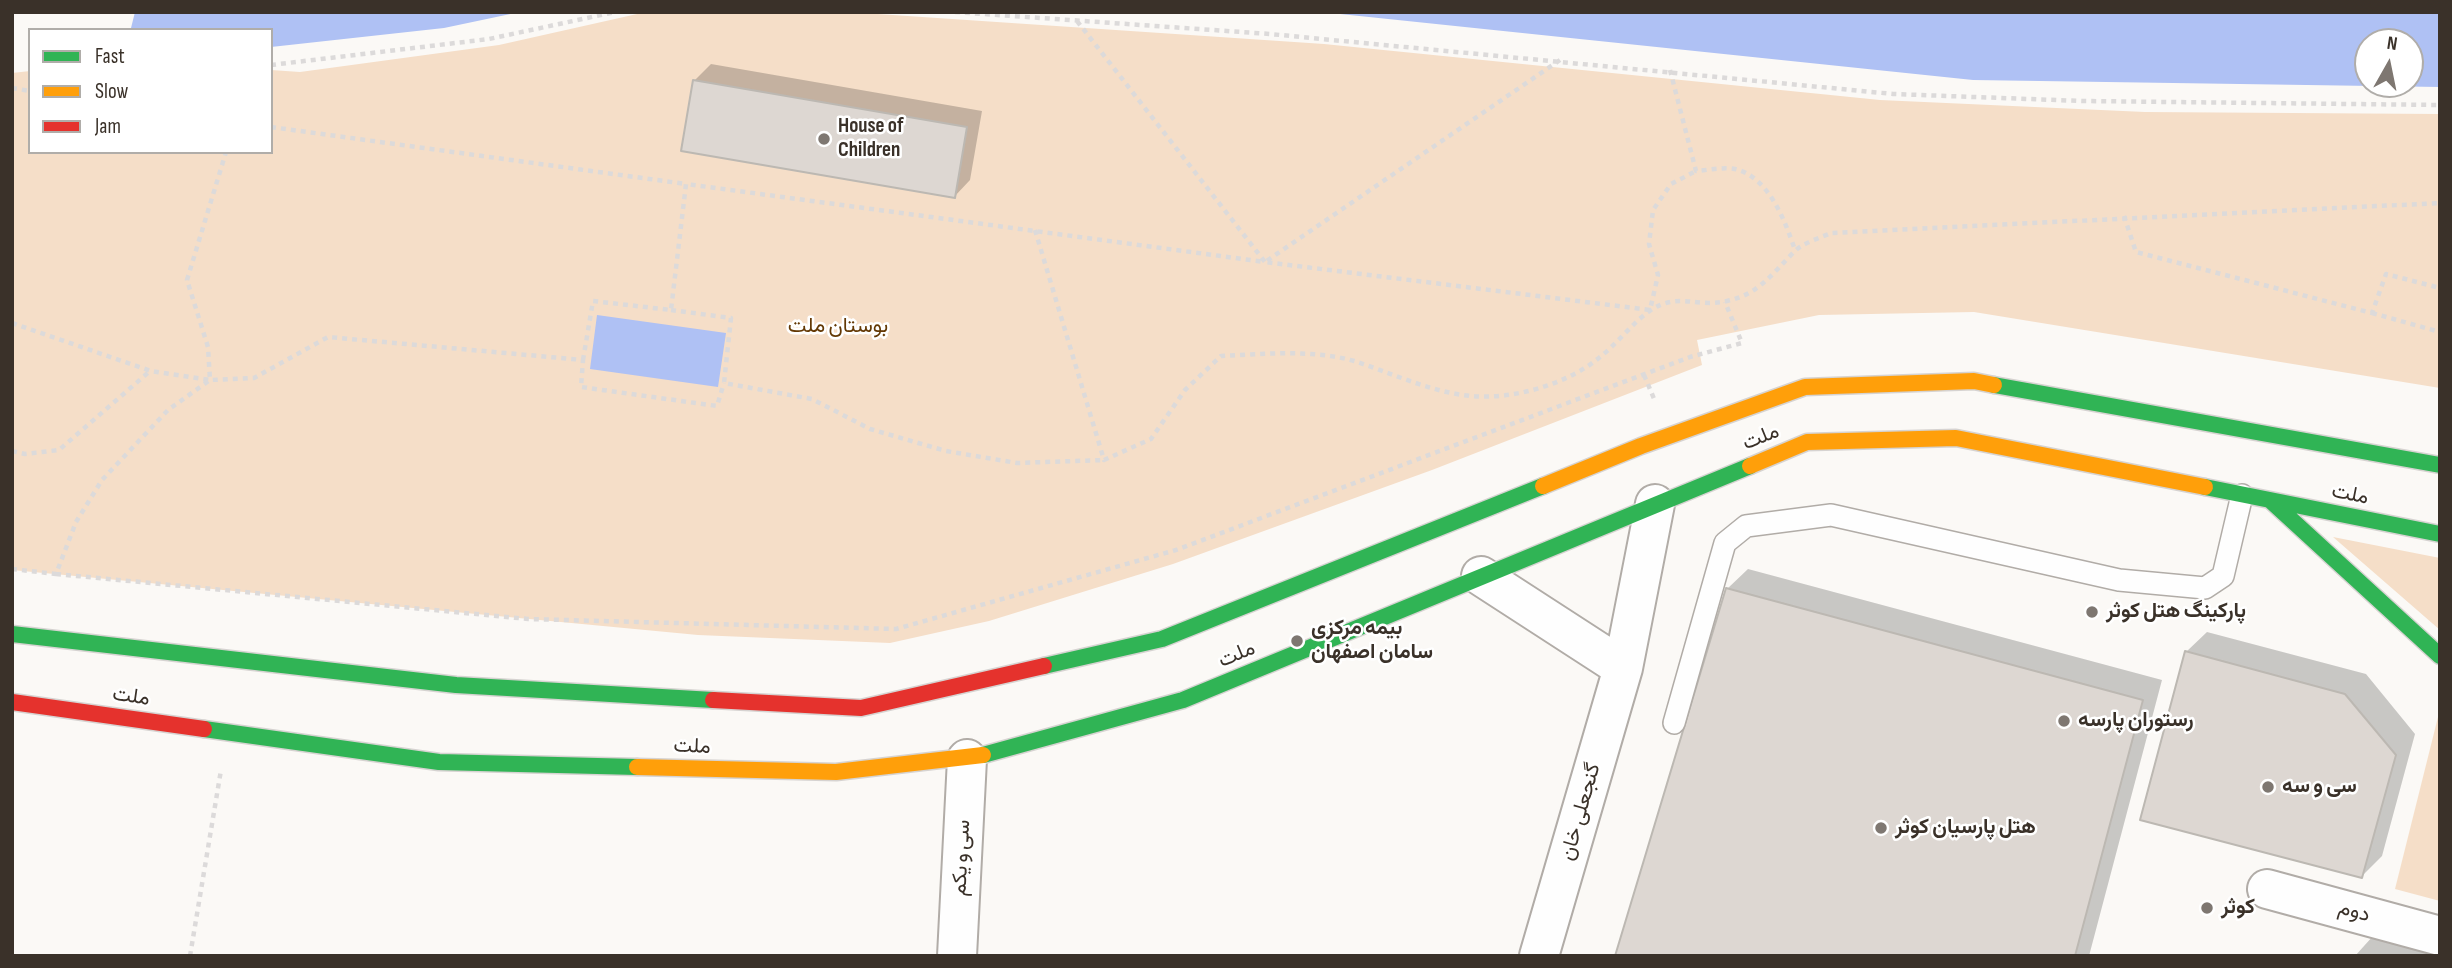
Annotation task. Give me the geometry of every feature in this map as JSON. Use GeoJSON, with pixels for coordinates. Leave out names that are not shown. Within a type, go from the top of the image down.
{"type":"FeatureCollection","features":[{"type":"Feature","properties":{"kind":"main road","name":"ملت"},"geometry":{"type":"LineString","coordinates":[[12,634],[456,685],[861,708],[1162,639],[1641,446],[1805,387],[1974,381],[2440,465]]}},
{"type":"Feature","properties":{"kind":"main road","name":"ملت"},"geometry":{"type":"LineString","coordinates":[[12,702],[439,762],[836,772],[967,759],[1183,700],[1807,442],[1956,438],[2440,534]]}},
{"type":"Feature","properties":{"kind":"main road"},"geometry":{"type":"LineString","coordinates":[[2271,501],[2440,656]]}},
{"type":"Feature","properties":{"kind":"street","name":"گنجعلی خان"},"geometry":{"type":"LineString","coordinates":[[1539,956],[1623,668],[1655,504]]}},
{"type":"Feature","properties":{"kind":"street"},"geometry":{"type":"LineString","coordinates":[[1481,576],[1623,668]]}},
{"type":"Feature","properties":{"kind":"street","name":"سی و یکم"},"geometry":{"type":"LineString","coordinates":[[957,956],[967,759]]}},
{"type":"Feature","properties":{"kind":"street","name":"دوم"},"geometry":{"type":"LineString","coordinates":[[2267,888],[2440,936]]}},
{"type":"Feature","properties":{"kind":"lane"},"geometry":{"type":"LineString","coordinates":[[1674,723],[1725,543],[1746,526],[1831,515],[2119,580],[2205,587],[2223,576],[2242,495]]}},
{"type":"Feature","properties":{"kind":"path"},"geometry":{"type":"LineString","coordinates":[[273,65],[489,39],[615,12]]}},
{"type":"Feature","properties":{"kind":"path"},"geometry":{"type":"LineString","coordinates":[[955,12],[1560,60],[1893,94],[2083,102],[2440,106]]}},
{"type":"Feature","properties":{"kind":"path"},"geometry":{"type":"LineString","coordinates":[[1077,20],[1265,262]]}},
{"type":"Feature","properties":{"kind":"path"},"geometry":{"type":"LineString","coordinates":[[1265,262],[1560,60]]}},
{"type":"Feature","properties":{"kind":"path"},"geometry":{"type":"LineString","coordinates":[[1670,70],[1696,171]]}},
{"type":"Feature","properties":{"kind":"path"},"geometry":{"type":"LineString","coordinates":[[273,127],[1265,262],[1650,310]]}},
{"type":"Feature","properties":{"kind":"path"},"geometry":{"type":"LineString","coordinates":[[210,380],[208,347],[187,280],[225,154]]}},
{"type":"Feature","properties":{"kind":"path"},"geometry":{"type":"LineString","coordinates":[[1650,310],[1658,275],[1649,244],[1653,210],[1671,184],[1696,171],[1736,169],[1766,188],[1783,217],[1795,250]]}},
{"type":"Feature","properties":{"kind":"path"},"geometry":{"type":"LineString","coordinates":[[671,310],[687,184]]}},
{"type":"Feature","properties":{"kind":"path"},"geometry":{"type":"LineString","coordinates":[[724,383],[812,399],[870,429],[946,451],[1017,463],[1104,460],[1151,439],[1185,390],[1221,356],[1285,353],[1351,361],[1409,382],[1472,396],[1537,391],[1599,359],[1650,310],[1672,299],[1699,303],[1725,302],[1753,293],[1779,271],[1795,250],[1831,233],[2124,216],[2440,203]]}},
{"type":"Feature","properties":{"kind":"path"},"geometry":{"type":"LineString","coordinates":[[2124,216],[2136,252],[2440,332]]}},
{"type":"Feature","properties":{"kind":"path"},"geometry":{"type":"LineString","coordinates":[[1035,230],[1104,460]]}},
{"type":"Feature","properties":{"kind":"path"},"geometry":{"type":"LineString","coordinates":[[2372,313],[2386,274],[2440,288]]}},
{"type":"Feature","properties":{"kind":"path"},"geometry":{"type":"LineString","coordinates":[[593,301],[671,310],[731,318],[724,383],[717,406],[580,387],[593,301]]}},
{"type":"Feature","properties":{"kind":"path"},"geometry":{"type":"LineString","coordinates":[[12,569],[528,619],[895,629],[1176,550],[1690,357],[1742,343],[1725,302]]}},
{"type":"Feature","properties":{"kind":"path"},"geometry":{"type":"LineString","coordinates":[[12,323],[151,371],[210,380],[254,378],[328,337],[583,360]]}},
{"type":"Feature","properties":{"kind":"path"},"geometry":{"type":"LineString","coordinates":[[12,451],[25,454],[59,450],[151,371]]}},
{"type":"Feature","properties":{"kind":"path"},"geometry":{"type":"LineString","coordinates":[[56,574],[76,522],[102,480],[169,410],[210,380]]}},
{"type":"Feature","properties":{"kind":"path"},"geometry":{"type":"LineString","coordinates":[[190,956],[227,731]]}},
{"type":"Feature","properties":{"kind":"green space","name":"بوستان ملت"},"geometry":{"type":"Polygon","coordinates":[[[646,12],[848,12],[1324,44],[1880,100],[2145,112],[2440,114],[2440,388],[1974,312],[1819,315],[1697,340],[1702,365],[1432,470],[1173,564],[989,621],[890,643],[698,635],[12,570],[12,73],[28,71],[28,154],[273,154],[273,70],[300,72],[499,45],[646,12]]]}},
{"type":"Feature","properties":{"kind":"green space"},"geometry":{"type":"Polygon","coordinates":[[[2333,537],[2440,558],[2440,630],[2333,537]]]}},
{"type":"Feature","properties":{"kind":"green space"},"geometry":{"type":"Polygon","coordinates":[[[2440,709],[2440,901],[2395,889],[2440,709]]]}},
{"type":"Feature","properties":{"kind":"water"},"geometry":{"type":"Polygon","coordinates":[[[135,12],[520,12],[444,28],[273,47],[273,28],[131,28],[135,12]]]}},
{"type":"Feature","properties":{"kind":"water"},"geometry":{"type":"Polygon","coordinates":[[[1321,12],[2440,12],[2440,87],[2424,87],[2424,28],[2354,28],[2354,86],[1973,80],[1321,12]]]}},
{"type":"Feature","properties":{"kind":"water"},"geometry":{"type":"Polygon","coordinates":[[[597,315],[726,333],[718,387],[590,369],[597,315]]]}},
{"type":"Feature","properties":{"kind":"building","name":"House of Children"},"geometry":{"type":"Polygon","coordinates":[[[693,80],[967,127],[955,198],[681,151],[693,80]]]}},
{"type":"Feature","properties":{"kind":"building","name":"هتل پارسیان کوثر"},"geometry":{"type":"Polygon","coordinates":[[[1726,588],[2143,700],[2075,956],[1615,956],[1726,588]]]}},
{"type":"Feature","properties":{"kind":"building","name":"سی و سه"},"geometry":{"type":"Polygon","coordinates":[[[2185,651],[2345,694],[2396,755],[2362,878],[2140,820],[2185,651]]]}},
{"type":"Feature","properties":{"kind":"traffic: fast"},"geometry":{"type":"LineString","coordinates":[[1994,385],[2440,465]]}},
{"type":"Feature","properties":{"kind":"traffic: fast"},"geometry":{"type":"LineString","coordinates":[[983,755],[1183,700],[1750,466]]}},
{"type":"Feature","properties":{"kind":"traffic: fast"},"geometry":{"type":"LineString","coordinates":[[1044,666],[1162,639],[1543,486]]}},
{"type":"Feature","properties":{"kind":"traffic: fast"},"geometry":{"type":"LineString","coordinates":[[2205,487],[2440,534]]}},
{"type":"Feature","properties":{"kind":"traffic: fast"},"geometry":{"type":"LineString","coordinates":[[2271,501],[2440,656]]}},
{"type":"Feature","properties":{"kind":"traffic: fast"},"geometry":{"type":"LineString","coordinates":[[12,634],[456,685],[713,700]]}},
{"type":"Feature","properties":{"kind":"traffic: fast"},"geometry":{"type":"LineString","coordinates":[[204,729],[439,762],[637,767]]}},
{"type":"Feature","properties":{"kind":"traffic: slow"},"geometry":{"type":"LineString","coordinates":[[1543,486],[1641,446],[1805,387],[1974,381],[1994,385]]}},
{"type":"Feature","properties":{"kind":"traffic: slow"},"geometry":{"type":"LineString","coordinates":[[1750,466],[1807,442],[1956,438],[2205,487]]}},
{"type":"Feature","properties":{"kind":"traffic: slow"},"geometry":{"type":"LineString","coordinates":[[637,767],[836,772],[983,755]]}},
{"type":"Feature","properties":{"kind":"traffic: jam"},"geometry":{"type":"LineString","coordinates":[[713,700],[861,708],[1044,666]]}},
{"type":"Feature","properties":{"kind":"traffic: jam"},"geometry":{"type":"LineString","coordinates":[[12,702],[204,729]]}},
{"type":"Feature","properties":{"kind":"place","name":"House of Children"},"geometry":{"type":"Point","coordinates":[824,139]}},
{"type":"Feature","properties":{"kind":"place","name":"پارکینگ هتل کوثر"},"geometry":{"type":"Point","coordinates":[2092,612]}},
{"type":"Feature","properties":{"kind":"place","name":"بیمه مرکزی سامان اصفهان"},"geometry":{"type":"Point","coordinates":[1297,641]}},
{"type":"Feature","properties":{"kind":"place","name":"رستوران پارسه"},"geometry":{"type":"Point","coordinates":[2064,721]}},
{"type":"Feature","properties":{"kind":"place","name":"سی و سه"},"geometry":{"type":"Point","coordinates":[2268,787]}},
{"type":"Feature","properties":{"kind":"place","name":"هتل پارسیان کوثر"},"geometry":{"type":"Point","coordinates":[1881,828]}},
{"type":"Feature","properties":{"kind":"place","name":"کوثر"},"geometry":{"type":"Point","coordinates":[2207,908]}}]}
